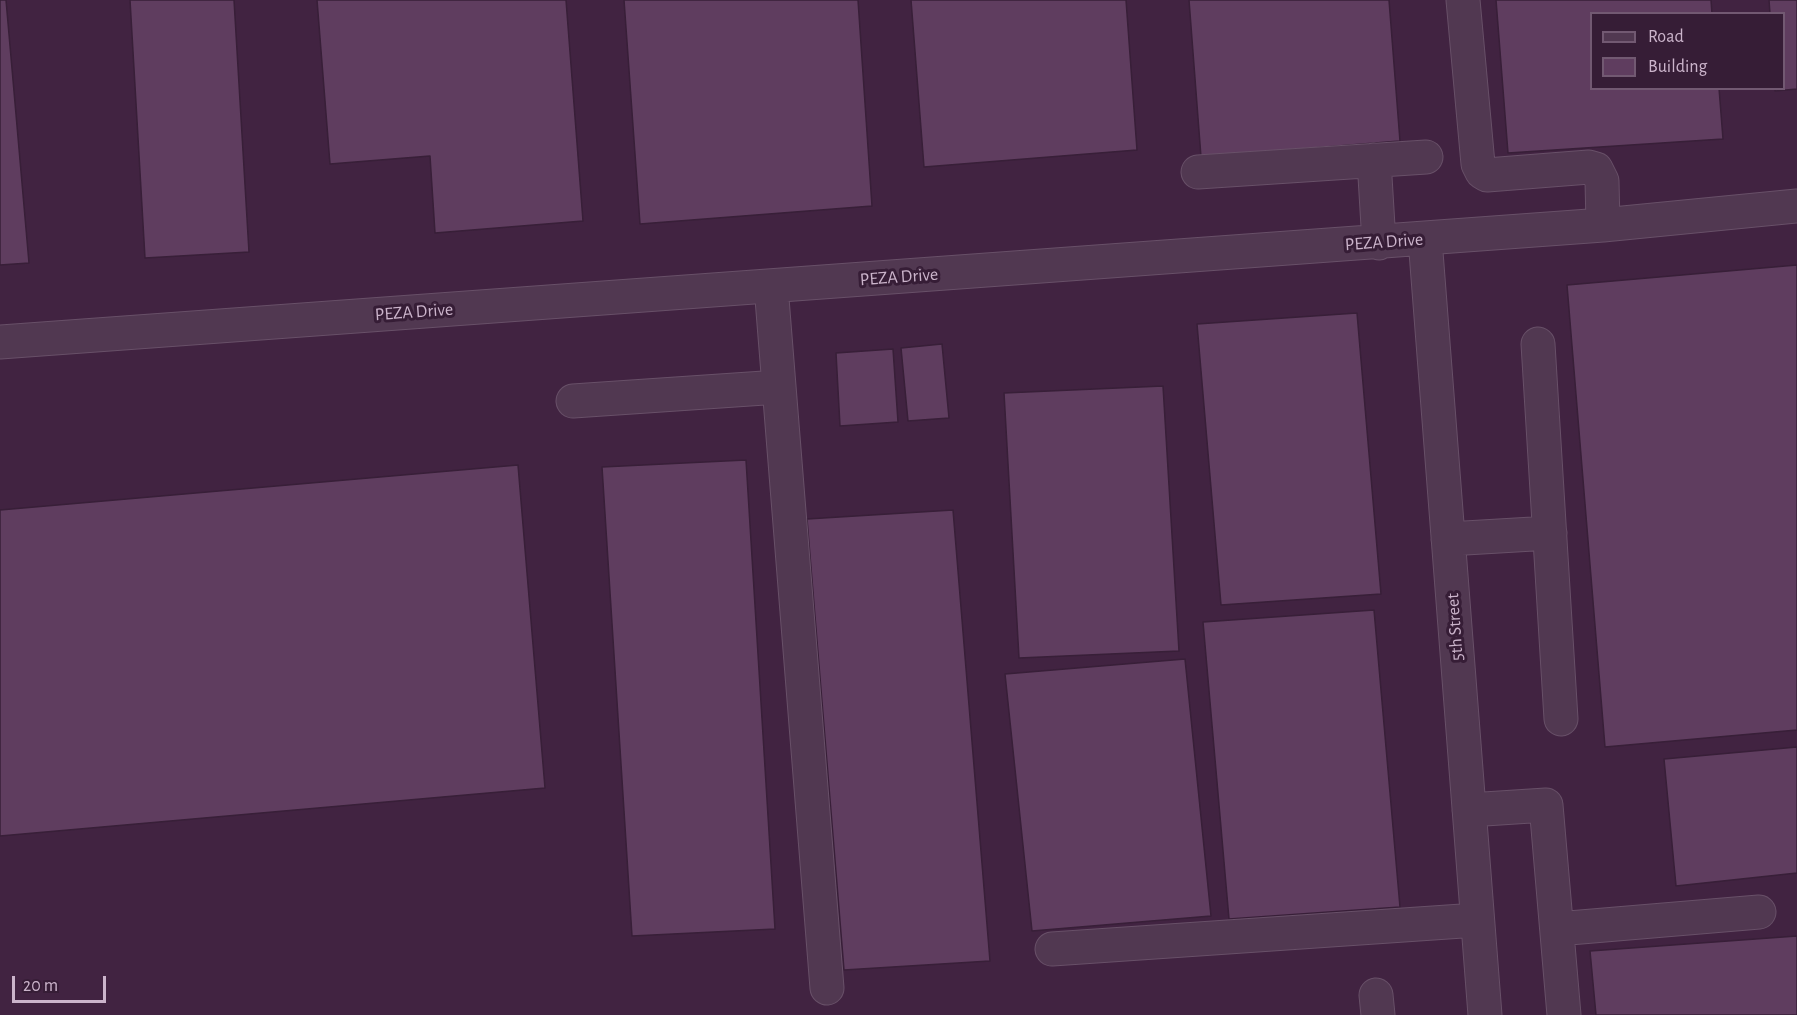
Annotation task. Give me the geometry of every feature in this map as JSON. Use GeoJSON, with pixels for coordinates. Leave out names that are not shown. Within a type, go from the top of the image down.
{"type":"FeatureCollection","features":[{"type":"Feature","properties":{"kind":"street"},"geometry":{"type":"LineString","coordinates":[[1463,0],[1479,164],[1482,172],[1486,175],[1589,167],[1596,169],[1602,181],[1604,225]]}},
{"type":"Feature","properties":{"kind":"street"},"geometry":{"type":"LineString","coordinates":[[1198,172],[1426,156]]}},
{"type":"Feature","properties":{"kind":"street"},"geometry":{"type":"LineString","coordinates":[[1374,160],[1379,243]]}},
{"type":"Feature","properties":{"kind":"street","name":"PEZA Drive"},"geometry":{"type":"LineString","coordinates":[[0,342],[1379,243],[1604,225],[1797,206]]}},
{"type":"Feature","properties":{"kind":"street","name":"5th Street"},"geometry":{"type":"LineString","coordinates":[[1425,239],[1485,1015]]}},
{"type":"Feature","properties":{"kind":"street"},"geometry":{"type":"LineString","coordinates":[[771,286],[827,988]]}},
{"type":"Feature","properties":{"kind":"street"},"geometry":{"type":"LineString","coordinates":[[1538,344],[1561,719]]}},
{"type":"Feature","properties":{"kind":"street"},"geometry":{"type":"LineString","coordinates":[[573,401],[779,387]]}},
{"type":"Feature","properties":{"kind":"street"},"geometry":{"type":"LineString","coordinates":[[1448,539],[1550,533]]}},
{"type":"Feature","properties":{"kind":"street"},"geometry":{"type":"LineString","coordinates":[[1469,810],[1546,805],[1564,1015]]}},
{"type":"Feature","properties":{"kind":"street"},"geometry":{"type":"LineString","coordinates":[[1557,929],[1759,912]]}},
{"type":"Feature","properties":{"kind":"street"},"geometry":{"type":"LineString","coordinates":[[1052,949],[1478,920]]}},
{"type":"Feature","properties":{"kind":"building"},"geometry":{"type":"Polygon","coordinates":[[[0,0],[6,0],[29,263],[0,265],[0,0]]]}},
{"type":"Feature","properties":{"kind":"building"},"geometry":{"type":"Polygon","coordinates":[[[130,0],[234,0],[249,252],[145,258],[130,0]]]}},
{"type":"Feature","properties":{"kind":"building"},"geometry":{"type":"Polygon","coordinates":[[[317,0],[566,0],[583,221],[435,233],[430,156],[330,164],[317,0]]]}},
{"type":"Feature","properties":{"kind":"building"},"geometry":{"type":"Polygon","coordinates":[[[624,0],[858,0],[872,206],[640,224],[624,0]]]}},
{"type":"Feature","properties":{"kind":"building"},"geometry":{"type":"Polygon","coordinates":[[[911,0],[1126,0],[1137,150],[924,167],[911,0]]]}},
{"type":"Feature","properties":{"kind":"building"},"geometry":{"type":"Polygon","coordinates":[[[1189,0],[1389,0],[1400,141],[1201,157],[1189,0]]]}},
{"type":"Feature","properties":{"kind":"building"},"geometry":{"type":"Polygon","coordinates":[[[1496,0],[1711,0],[1712,12],[1590,12],[1590,90],[1719,90],[1723,139],[1508,153],[1496,0]]]}},
{"type":"Feature","properties":{"kind":"building"},"geometry":{"type":"Polygon","coordinates":[[[1769,0],[1797,0],[1797,89],[1775,91],[1785,90],[1785,12],[1770,12],[1769,0]]]}},
{"type":"Feature","properties":{"kind":"building"},"geometry":{"type":"Polygon","coordinates":[[[1797,265],[1797,730],[1605,747],[1567,285],[1797,265]]]}},
{"type":"Feature","properties":{"kind":"building"},"geometry":{"type":"Polygon","coordinates":[[[1357,313],[1381,594],[1221,605],[1197,324],[1357,313]]]}},
{"type":"Feature","properties":{"kind":"building"},"geometry":{"type":"Polygon","coordinates":[[[942,344],[949,418],[908,421],[901,348],[942,344]]]}},
{"type":"Feature","properties":{"kind":"building"},"geometry":{"type":"Polygon","coordinates":[[[893,349],[898,422],[840,426],[836,353],[893,349]]]}},
{"type":"Feature","properties":{"kind":"building"},"geometry":{"type":"Polygon","coordinates":[[[1163,386],[1179,651],[1019,658],[1004,393],[1163,386]]]}},
{"type":"Feature","properties":{"kind":"building"},"geometry":{"type":"Polygon","coordinates":[[[746,460],[775,929],[632,936],[602,467],[746,460]]]}},
{"type":"Feature","properties":{"kind":"building"},"geometry":{"type":"Polygon","coordinates":[[[518,465],[545,788],[0,836],[0,510],[518,465]]]}},
{"type":"Feature","properties":{"kind":"building"},"geometry":{"type":"Polygon","coordinates":[[[953,510],[990,961],[844,970],[807,519],[953,510]]]}},
{"type":"Feature","properties":{"kind":"building"},"geometry":{"type":"Polygon","coordinates":[[[1374,610],[1400,907],[1229,919],[1203,622],[1374,610]]]}},
{"type":"Feature","properties":{"kind":"building"},"geometry":{"type":"Polygon","coordinates":[[[1185,659],[1211,916],[1032,931],[1005,674],[1185,659]]]}},
{"type":"Feature","properties":{"kind":"building"},"geometry":{"type":"Polygon","coordinates":[[[1797,747],[1797,873],[1676,886],[1664,759],[1797,747]]]}},
{"type":"Feature","properties":{"kind":"building"},"geometry":{"type":"Polygon","coordinates":[[[1797,936],[1797,1015],[1596,1015],[1590,951],[1797,936]]]}}]}
